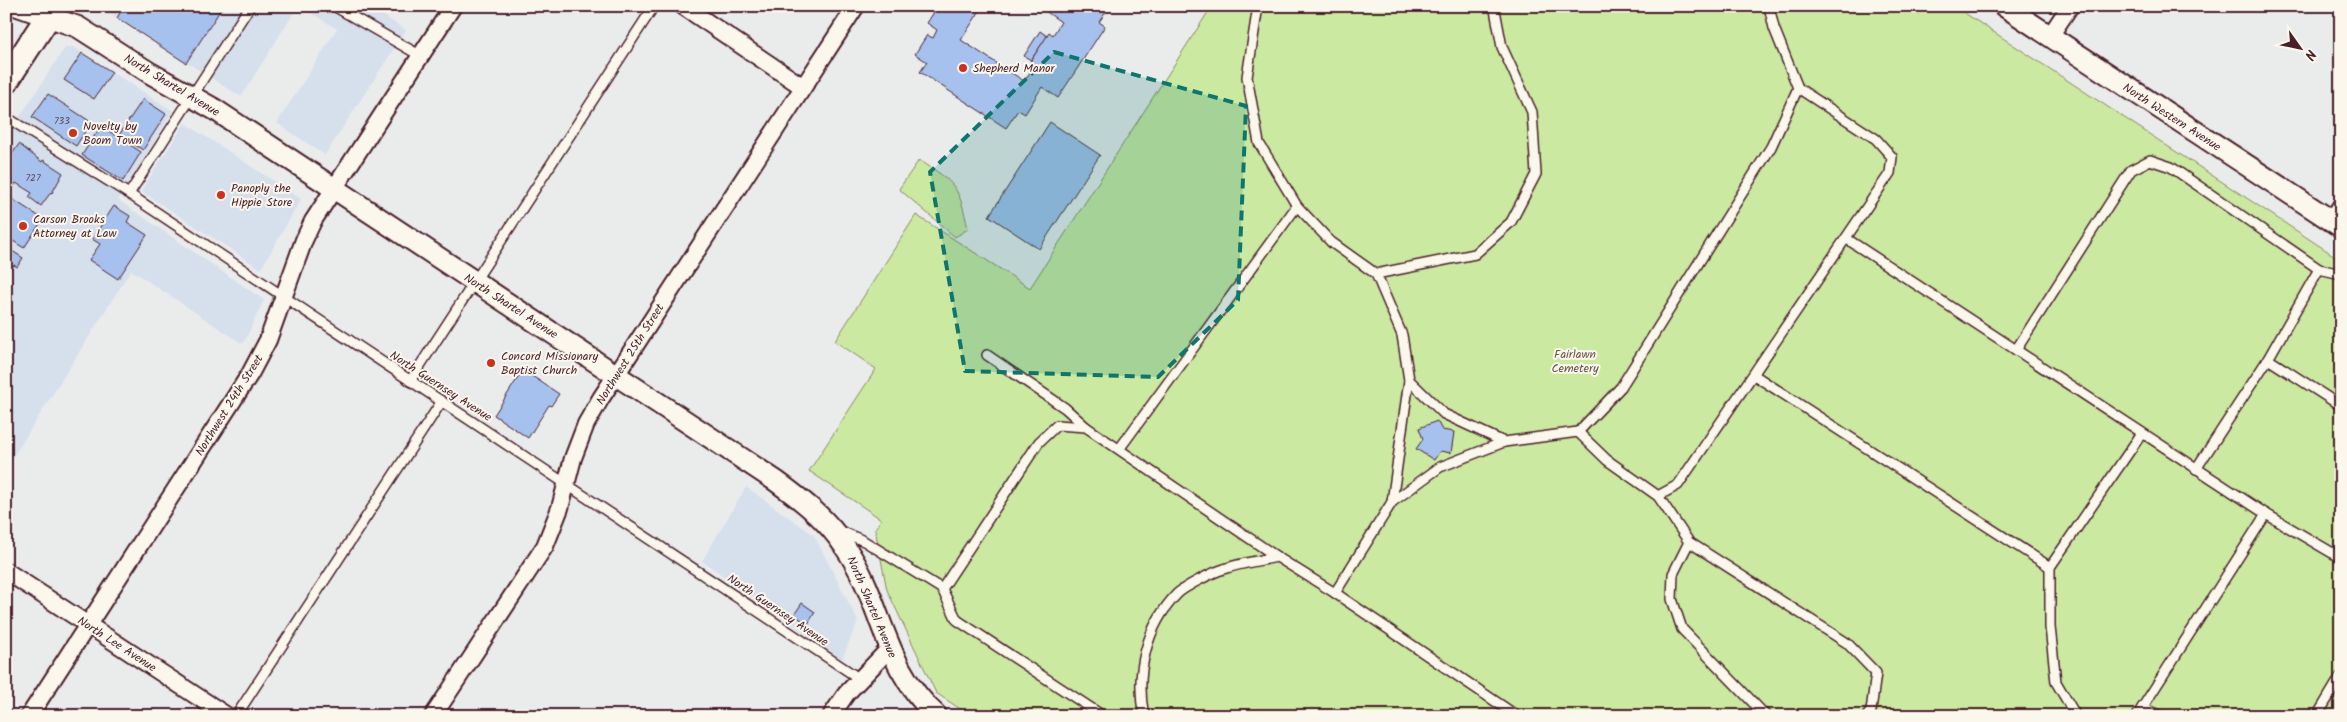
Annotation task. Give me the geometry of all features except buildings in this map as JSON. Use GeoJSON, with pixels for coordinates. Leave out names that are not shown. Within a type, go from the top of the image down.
{"type":"FeatureCollection","features":[{"type":"Feature","properties":{"kind":"main road"},"geometry":{"type":"LineString","coordinates":[[6,81],[52,11]]}},
{"type":"Feature","properties":{"kind":"street","name":"North Shartel Avenue"},"geometry":{"type":"LineString","coordinates":[[18,6],[52,11],[150,73],[192,96],[616,374],[776,482],[828,526],[845,546],[856,564],[889,649],[906,680],[937,716]]}},
{"type":"Feature","properties":{"kind":"street","name":"Northwest 24th Street"},"geometry":{"type":"LineString","coordinates":[[29,716],[250,374],[268,340],[304,240],[313,221],[335,190],[453,6]]}},
{"type":"Feature","properties":{"kind":"street"},"geometry":{"type":"LineString","coordinates":[[684,6],[803,87]]}},
{"type":"Feature","properties":{"kind":"street","name":"Northwest 25th Street"},"geometry":{"type":"LineString","coordinates":[[433,716],[545,546],[555,522],[573,458],[586,424],[616,374],[856,6]]}},
{"type":"Feature","properties":{"kind":"street","name":"North Western Avenue"},"geometry":{"type":"LineString","coordinates":[[2004,6],[2338,218]]}},
{"type":"Feature","properties":{"kind":"street"},"geometry":{"type":"LineString","coordinates":[[2050,36],[2070,6]]}},
{"type":"Feature","properties":{"kind":"street","name":"North Lee Avenue"},"geometry":{"type":"LineString","coordinates":[[6,572],[227,716]]}},
{"type":"Feature","properties":{"kind":"street"},"geometry":{"type":"LineString","coordinates":[[831,716],[846,694],[889,649]]}},
{"type":"Feature","properties":{"kind":"lane"},"geometry":{"type":"LineString","coordinates":[[129,194],[250,6]]}},
{"type":"Feature","properties":{"kind":"lane"},"geometry":{"type":"LineString","coordinates":[[334,6],[421,56]]}},
{"type":"Feature","properties":{"kind":"lane"},"geometry":{"type":"LineString","coordinates":[[410,381],[654,6]]}},
{"type":"Feature","properties":{"kind":"lane"},"geometry":{"type":"LineString","coordinates":[[1258,6],[1247,77],[1258,143],[1297,206],[1331,242],[1376,274],[1402,335],[1409,380],[1392,502]]}},
{"type":"Feature","properties":{"kind":"lane"},"geometry":{"type":"LineString","coordinates":[[1376,274],[1476,254],[1511,222],[1536,174],[1532,112],[1502,47],[1495,10],[1496,6]]}},
{"type":"Feature","properties":{"kind":"lane"},"geometry":{"type":"LineString","coordinates":[[1658,496],[1678,485],[1847,239],[1890,173],[1892,157],[1876,139],[1798,88],[1774,28],[1769,6]]}},
{"type":"Feature","properties":{"kind":"lane"},"geometry":{"type":"LineString","coordinates":[[1335,593],[1392,502],[1440,467],[1504,442],[1578,432],[1621,387],[1771,147],[1798,88]]}},
{"type":"Feature","properties":{"kind":"lane","name":"North Guernsey Avenue"},"geometry":{"type":"LineString","coordinates":[[6,117],[129,194],[860,679]]}},
{"type":"Feature","properties":{"kind":"lane"},"geometry":{"type":"LineString","coordinates":[[2016,350],[2131,170],[2150,160],[2171,167],[2319,269],[2341,274]]}},
{"type":"Feature","properties":{"kind":"lane"},"geometry":{"type":"LineString","coordinates":[[1120,448],[1297,206]]}},
{"type":"Feature","properties":{"kind":"lane"},"geometry":{"type":"LineString","coordinates":[[1847,239],[2196,469],[2266,514],[2341,558]]}},
{"type":"Feature","properties":{"kind":"lane"},"geometry":{"type":"LineString","coordinates":[[2196,469],[2268,359],[2319,269]]}},
{"type":"Feature","properties":{"kind":"lane"},"geometry":{"type":"LineString","coordinates":[[987,355],[1065,408],[1086,427],[1120,448],[1277,558],[1335,593],[1518,716]]}},
{"type":"Feature","properties":{"kind":"lane"},"geometry":{"type":"LineString","coordinates":[[2268,359],[2341,406]]}},
{"type":"Feature","properties":{"kind":"lane"},"geometry":{"type":"LineString","coordinates":[[1754,375],[2050,567]]}},
{"type":"Feature","properties":{"kind":"lane"},"geometry":{"type":"LineString","coordinates":[[1409,380],[1444,414],[1504,442]]}},
{"type":"Feature","properties":{"kind":"lane"},"geometry":{"type":"LineString","coordinates":[[236,716],[442,401]]}},
{"type":"Feature","properties":{"kind":"lane"},"geometry":{"type":"LineString","coordinates":[[942,589],[1039,442],[1057,425],[1086,427]]}},
{"type":"Feature","properties":{"kind":"lane"},"geometry":{"type":"LineString","coordinates":[[1578,432],[1607,460],[1658,496],[1689,542],[1847,643],[1876,673],[1872,711],[1867,716]]}},
{"type":"Feature","properties":{"kind":"lane"},"geometry":{"type":"LineString","coordinates":[[2076,716],[2056,682],[2050,627],[2050,567],[2142,433]]}},
{"type":"Feature","properties":{"kind":"lane"},"geometry":{"type":"LineString","coordinates":[[2160,716],[2140,712],[2266,514]]}},
{"type":"Feature","properties":{"kind":"lane"},"geometry":{"type":"LineString","coordinates":[[828,526],[864,541],[942,589],[957,620],[1103,716]]}},
{"type":"Feature","properties":{"kind":"lane"},"geometry":{"type":"LineString","coordinates":[[1689,542],[1673,574],[1672,599],[1682,629],[1766,716]]}},
{"type":"Feature","properties":{"kind":"lane"},"geometry":{"type":"LineString","coordinates":[[1144,716],[1141,703],[1141,662],[1158,620],[1178,593],[1224,569],[1277,558]]}},
{"type":"Feature","properties":{"kind":"lane"},"geometry":{"type":"LineString","coordinates":[[2317,716],[2341,676]]}},
{"type":"Feature","properties":{"kind":"highlighted area"},"geometry":{"type":"Polygon","coordinates":[[[1054,52],[1246,106],[1238,300],[1158,377],[965,371],[930,172],[1054,52]]]}},
{"type":"Feature","properties":{"kind":"shaded area"},"geometry":{"type":"Polygon","coordinates":[[[99,6],[298,6],[241,97],[99,6]]]}},
{"type":"Feature","properties":{"kind":"shaded area"},"geometry":{"type":"Polygon","coordinates":[[[300,6],[368,6],[406,30],[325,155],[277,123],[337,29],[300,6]]]}},
{"type":"Feature","properties":{"kind":"shaded area"},"geometry":{"type":"Polygon","coordinates":[[[73,47],[173,111],[118,200],[264,300],[243,344],[131,270],[6,468],[6,138],[65,48],[73,47]]]}},
{"type":"Feature","properties":{"kind":"shaded area","name":"Panoply the Hippie Store"},"geometry":{"type":"Polygon","coordinates":[[[185,123],[301,199],[261,269],[141,191],[185,123]]]}},
{"type":"Feature","properties":{"kind":"shaded area"},"geometry":{"type":"Polygon","coordinates":[[[746,487],[814,535],[858,621],[842,659],[702,561],[746,487]]]}},
{"type":"Feature","properties":{"kind":"green space","name":"Fairlawn Cemetery"},"geometry":{"type":"Polygon","coordinates":[[[1212,6],[1954,6],[2341,260],[2341,716],[971,716],[936,693],[887,590],[875,529],[881,519],[809,471],[876,369],[835,341],[916,215],[1030,288],[1212,6]]]}},
{"type":"Feature","properties":{"kind":"green space"},"geometry":{"type":"Polygon","coordinates":[[[919,160],[941,174],[958,194],[968,229],[955,237],[899,189],[919,160]]]}},
{"type":"Feature","properties":{"kind":"place","name":"Shepherd Manor"},"geometry":{"type":"Point","coordinates":[963,68]}},
{"type":"Feature","properties":{"kind":"place","name":"Novelty by Boom Town"},"geometry":{"type":"Point","coordinates":[73,133]}},
{"type":"Feature","properties":{"kind":"place","name":"Panoply the Hippie Store"},"geometry":{"type":"Point","coordinates":[221,195]}},
{"type":"Feature","properties":{"kind":"place","name":"Carson Brooks Attorney at Law"},"geometry":{"type":"Point","coordinates":[23,226]}},
{"type":"Feature","properties":{"kind":"place","name":"Concord Missionary Baptist Church"},"geometry":{"type":"Point","coordinates":[491,363]}}]}
